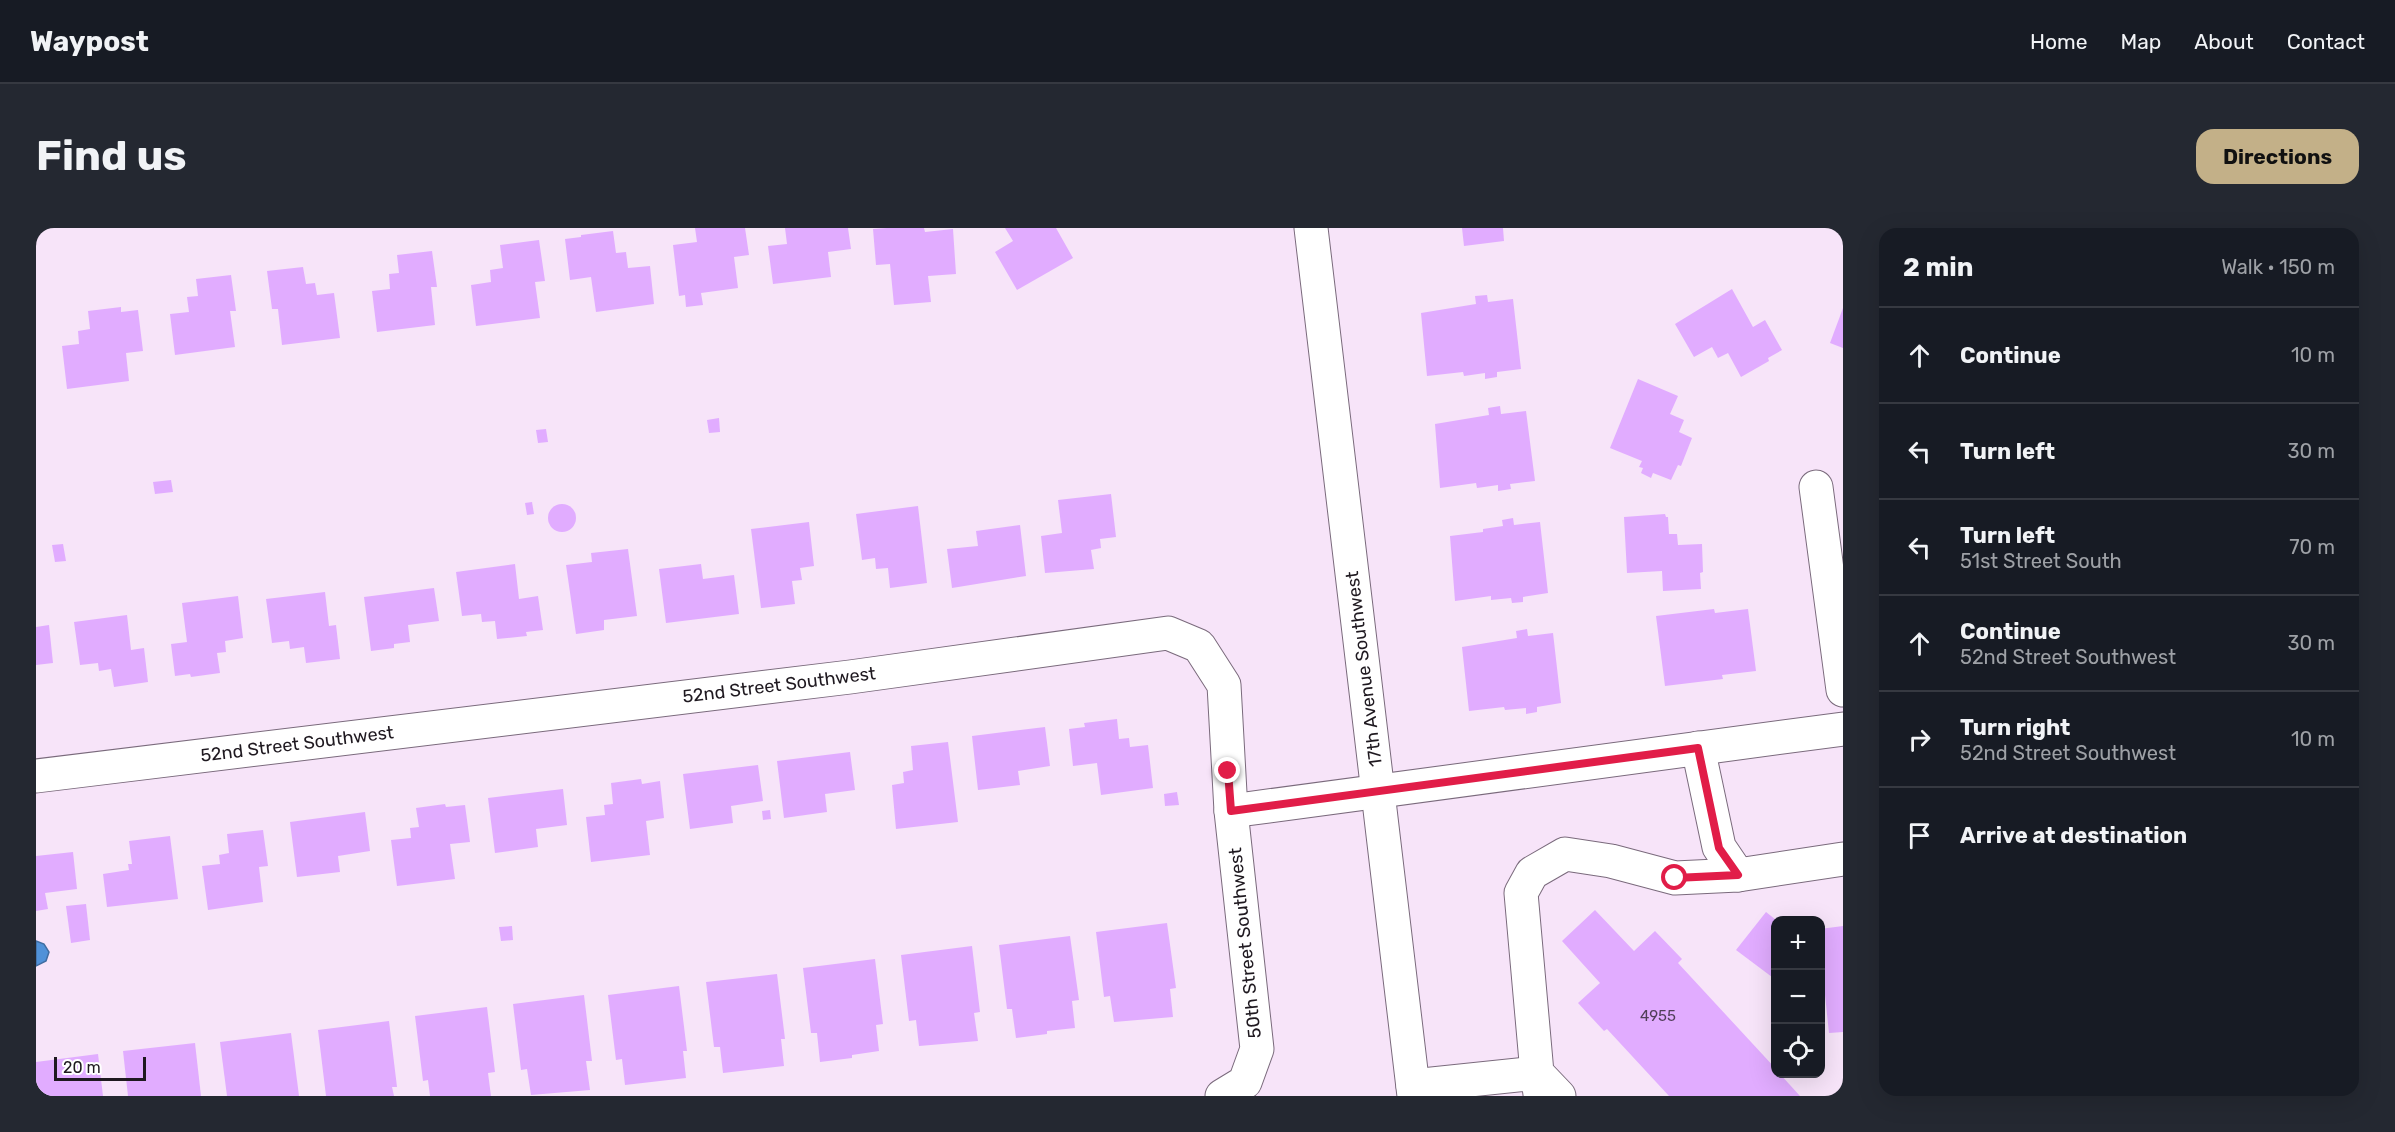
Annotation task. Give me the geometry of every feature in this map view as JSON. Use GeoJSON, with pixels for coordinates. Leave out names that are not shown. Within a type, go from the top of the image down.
{"type":"FeatureCollection","features":[{"type":"Feature","properties":{"kind":"street","name":"17th Avenue Southwest"},"geometry":{"type":"LineString","coordinates":[[1311,228],[1414,1091]]}},
{"type":"Feature","properties":{"kind":"street"},"geometry":{"type":"LineString","coordinates":[[1816,487],[1843,690]]}},
{"type":"Feature","properties":{"kind":"street","name":"52nd Street Southwest"},"geometry":{"type":"LineString","coordinates":[[36,776],[850,677],[1168,633],[1198,646],[1224,685],[1231,811]]}},
{"type":"Feature","properties":{"kind":"street"},"geometry":{"type":"LineString","coordinates":[[1231,811],[1843,729]]}},
{"type":"Feature","properties":{"kind":"street"},"geometry":{"type":"LineString","coordinates":[[1698,748],[1719,848],[1738,875]]}},
{"type":"Feature","properties":{"kind":"street","name":"50th Street Southwest"},"geometry":{"type":"LineString","coordinates":[[1222,1096],[1245,1082],[1257,1049],[1231,811]]}},
{"type":"Feature","properties":{"kind":"street"},"geometry":{"type":"LineString","coordinates":[[1414,1091],[1545,1088],[1521,893],[1532,873],[1565,854],[1611,861],[1675,878],[1738,875],[1843,859]]}},
{"type":"Feature","properties":{"kind":"water"},"geometry":{"type":"Polygon","coordinates":[[[36,941],[44,944],[49,952],[46,961],[36,966],[36,941]]]}},
{"type":"Feature","properties":{"kind":"building"},"geometry":{"type":"Polygon","coordinates":[[[695,228],[745,228],[749,255],[734,257],[738,288],[701,293],[703,305],[686,307],[685,295],[679,296],[673,245],[697,242],[695,228]]]}},
{"type":"Feature","properties":{"kind":"building"},"geometry":{"type":"Polygon","coordinates":[[[785,228],[848,228],[851,249],[828,252],[831,277],[773,284],[768,246],[787,244],[785,228]]]}},
{"type":"Feature","properties":{"kind":"building"},"geometry":{"type":"Polygon","coordinates":[[[924,228],[925,232],[953,229],[956,274],[928,276],[931,302],[894,305],[890,264],[876,265],[873,229],[924,228]]]}},
{"type":"Feature","properties":{"kind":"building"},"geometry":{"type":"Polygon","coordinates":[[[1005,228],[1056,228],[1073,258],[1017,290],[995,252],[1013,241],[1005,228]]]}},
{"type":"Feature","properties":{"kind":"building"},"geometry":{"type":"Polygon","coordinates":[[[1462,228],[1503,228],[1504,241],[1464,246],[1462,228]]]}},
{"type":"Feature","properties":{"kind":"building"},"geometry":{"type":"Polygon","coordinates":[[[613,231],[616,253],[626,252],[628,268],[650,266],[654,304],[596,312],[591,277],[570,280],[565,239],[613,231]]]}},
{"type":"Feature","properties":{"kind":"building"},"geometry":{"type":"Polygon","coordinates":[[[539,240],[545,281],[535,282],[540,318],[476,326],[471,285],[491,282],[490,270],[503,268],[500,245],[539,240]]]}},
{"type":"Feature","properties":{"kind":"building"},"geometry":{"type":"Polygon","coordinates":[[[432,251],[437,287],[431,287],[435,325],[377,332],[372,291],[390,289],[389,274],[399,273],[397,255],[432,251]]]}},
{"type":"Feature","properties":{"kind":"building"},"geometry":{"type":"Polygon","coordinates":[[[303,267],[306,284],[315,283],[317,295],[334,293],[340,338],[282,345],[278,309],[272,309],[267,271],[303,267]]]}},
{"type":"Feature","properties":{"kind":"building"},"geometry":{"type":"Polygon","coordinates":[[[231,275],[236,311],[230,311],[235,347],[175,355],[170,314],[189,312],[187,297],[198,296],[196,279],[231,275]]]}},
{"type":"Feature","properties":{"kind":"building"},"geometry":{"type":"Polygon","coordinates":[[[1732,289],[1753,327],[1765,320],[1782,350],[1768,358],[1769,361],[1741,377],[1728,353],[1718,358],[1712,347],[1694,357],[1675,324],[1732,289]]]}},
{"type":"Feature","properties":{"kind":"building"},"geometry":{"type":"Polygon","coordinates":[[[1487,295],[1488,302],[1513,299],[1521,369],[1497,372],[1497,377],[1485,379],[1485,373],[1464,376],[1463,372],[1427,376],[1421,313],[1476,304],[1475,296],[1487,295]]]}},
{"type":"Feature","properties":{"kind":"building"},"geometry":{"type":"Polygon","coordinates":[[[121,307],[121,312],[138,310],[143,351],[126,353],[129,381],[67,389],[62,346],[79,344],[78,331],[90,329],[88,311],[121,307]]]}},
{"type":"Feature","properties":{"kind":"building"},"geometry":{"type":"Polygon","coordinates":[[[1843,308],[1843,348],[1830,343],[1843,308]]]}},
{"type":"Feature","properties":{"kind":"building"},"geometry":{"type":"Polygon","coordinates":[[[1638,379],[1678,396],[1670,414],[1684,420],[1679,432],[1692,438],[1681,466],[1678,465],[1671,480],[1653,473],[1651,478],[1641,473],[1643,468],[1639,467],[1642,461],[1610,448],[1638,379]]]}},
{"type":"Feature","properties":{"kind":"building"},"geometry":{"type":"Polygon","coordinates":[[[1500,406],[1501,414],[1526,411],[1535,481],[1510,484],[1511,489],[1498,491],[1498,485],[1477,488],[1476,483],[1440,488],[1435,424],[1489,415],[1488,408],[1500,406]]]}},
{"type":"Feature","properties":{"kind":"building"},"geometry":{"type":"Polygon","coordinates":[[[719,418],[720,432],[709,433],[707,420],[719,418]]]}},
{"type":"Feature","properties":{"kind":"building"},"geometry":{"type":"Polygon","coordinates":[[[546,429],[548,442],[538,443],[536,430],[546,429]]]}},
{"type":"Feature","properties":{"kind":"building"},"geometry":{"type":"Polygon","coordinates":[[[171,480],[173,492],[155,494],[153,482],[171,480]]]}},
{"type":"Feature","properties":{"kind":"building"},"geometry":{"type":"Polygon","coordinates":[[[1111,494],[1116,537],[1100,539],[1101,548],[1091,550],[1094,569],[1045,573],[1041,536],[1062,533],[1058,500],[1111,494]]]}},
{"type":"Feature","properties":{"kind":"building"},"geometry":{"type":"Polygon","coordinates":[[[532,502],[534,514],[527,515],[525,503],[532,502]]]}},
{"type":"Feature","properties":{"kind":"building"},"geometry":{"type":"Polygon","coordinates":[[[562,504],[572,508],[576,518],[572,528],[562,532],[552,528],[548,518],[552,508],[562,504]]]}},
{"type":"Feature","properties":{"kind":"building"},"geometry":{"type":"Polygon","coordinates":[[[918,506],[927,583],[890,588],[888,568],[876,569],[875,558],[862,560],[856,514],[918,506]]]}},
{"type":"Feature","properties":{"kind":"building"},"geometry":{"type":"Polygon","coordinates":[[[1665,514],[1668,517],[1669,534],[1677,534],[1678,545],[1702,544],[1701,589],[1663,591],[1662,571],[1627,573],[1624,517],[1665,514]]]}},
{"type":"Feature","properties":{"kind":"building"},"geometry":{"type":"Polygon","coordinates":[[[1513,518],[1514,525],[1540,522],[1548,593],[1523,597],[1523,602],[1512,603],[1511,598],[1491,600],[1491,596],[1455,601],[1450,536],[1483,532],[1483,529],[1503,526],[1502,520],[1513,518]]]}},
{"type":"Feature","properties":{"kind":"building"},"geometry":{"type":"Polygon","coordinates":[[[809,522],[814,566],[800,568],[802,580],[792,581],[795,604],[761,608],[751,529],[809,522]]]}},
{"type":"Feature","properties":{"kind":"building"},"geometry":{"type":"Polygon","coordinates":[[[1020,525],[1026,576],[952,588],[947,549],[978,546],[976,531],[1020,525]]]}},
{"type":"Feature","properties":{"kind":"building"},"geometry":{"type":"Polygon","coordinates":[[[63,544],[66,561],[55,562],[52,545],[63,544]]]}},
{"type":"Feature","properties":{"kind":"building"},"geometry":{"type":"Polygon","coordinates":[[[628,549],[637,616],[604,620],[604,630],[576,634],[566,565],[592,562],[591,553],[628,549]]]}},
{"type":"Feature","properties":{"kind":"building"},"geometry":{"type":"Polygon","coordinates":[[[515,564],[519,599],[538,596],[543,630],[526,632],[527,636],[497,639],[495,621],[482,622],[481,614],[462,616],[456,572],[515,564]]]}},
{"type":"Feature","properties":{"kind":"building"},"geometry":{"type":"Polygon","coordinates":[[[701,564],[703,579],[734,575],[739,614],[666,623],[659,569],[701,564]]]}},
{"type":"Feature","properties":{"kind":"building"},"geometry":{"type":"Polygon","coordinates":[[[434,588],[439,621],[408,625],[410,642],[394,644],[394,648],[371,651],[364,597],[434,588]]]}},
{"type":"Feature","properties":{"kind":"building"},"geometry":{"type":"Polygon","coordinates":[[[325,592],[329,626],[336,625],[340,659],[306,663],[304,647],[290,649],[289,641],[272,643],[266,599],[325,592]]]}},
{"type":"Feature","properties":{"kind":"building"},"geometry":{"type":"Polygon","coordinates":[[[238,596],[243,638],[225,641],[226,652],[217,653],[220,673],[191,677],[190,674],[175,676],[171,644],[187,642],[182,603],[238,596]]]}},
{"type":"Feature","properties":{"kind":"building"},"geometry":{"type":"Polygon","coordinates":[[[1714,609],[1715,613],[1748,609],[1756,671],[1722,675],[1723,679],[1665,686],[1656,616],[1714,609]]]}},
{"type":"Feature","properties":{"kind":"building"},"geometry":{"type":"Polygon","coordinates":[[[127,615],[131,650],[144,648],[148,682],[114,687],[111,669],[99,671],[98,663],[80,665],[74,622],[127,615]]]}},
{"type":"Feature","properties":{"kind":"building"},"geometry":{"type":"Polygon","coordinates":[[[49,625],[53,663],[36,665],[36,627],[49,625]]]}},
{"type":"Feature","properties":{"kind":"building"},"geometry":{"type":"Polygon","coordinates":[[[1527,629],[1528,636],[1553,633],[1561,703],[1537,707],[1537,712],[1526,714],[1526,708],[1505,710],[1504,707],[1469,711],[1462,647],[1517,638],[1516,631],[1527,629]]]}},
{"type":"Feature","properties":{"kind":"building"},"geometry":{"type":"Polygon","coordinates":[[[1117,719],[1119,739],[1129,738],[1130,747],[1148,745],[1153,788],[1101,795],[1097,763],[1073,766],[1069,729],[1085,727],[1084,723],[1117,719]]]}},
{"type":"Feature","properties":{"kind":"building"},"geometry":{"type":"Polygon","coordinates":[[[1045,727],[1050,766],[1018,771],[1020,785],[978,790],[972,736],[1045,727]]]}},
{"type":"Feature","properties":{"kind":"building"},"geometry":{"type":"Polygon","coordinates":[[[948,742],[958,822],[896,829],[892,785],[904,783],[903,772],[913,770],[911,746],[948,742]]]}},
{"type":"Feature","properties":{"kind":"building"},"geometry":{"type":"Polygon","coordinates":[[[850,752],[855,790],[825,794],[827,812],[784,818],[777,761],[850,752]]]}},
{"type":"Feature","properties":{"kind":"building"},"geometry":{"type":"Polygon","coordinates":[[[758,765],[763,801],[731,806],[733,823],[690,829],[683,774],[758,765]]]}},
{"type":"Feature","properties":{"kind":"building"},"geometry":{"type":"Polygon","coordinates":[[[641,779],[642,784],[660,781],[664,818],[646,821],[650,855],[591,862],[586,817],[605,815],[604,805],[613,804],[611,783],[641,779]]]}},
{"type":"Feature","properties":{"kind":"building"},"geometry":{"type":"Polygon","coordinates":[[[563,789],[567,825],[536,829],[538,847],[495,853],[488,798],[563,789]]]}},
{"type":"Feature","properties":{"kind":"building"},"geometry":{"type":"Polygon","coordinates":[[[1177,792],[1179,805],[1165,806],[1164,794],[1177,792]]]}},
{"type":"Feature","properties":{"kind":"building"},"geometry":{"type":"Polygon","coordinates":[[[445,804],[446,807],[465,805],[470,842],[450,844],[455,879],[397,886],[391,840],[411,838],[410,828],[419,827],[416,808],[445,804]]]}},
{"type":"Feature","properties":{"kind":"building"},"geometry":{"type":"Polygon","coordinates":[[[770,810],[771,819],[763,820],[762,811],[770,810]]]}},
{"type":"Feature","properties":{"kind":"building"},"geometry":{"type":"Polygon","coordinates":[[[365,812],[370,851],[338,856],[340,872],[297,877],[290,822],[365,812]]]}},
{"type":"Feature","properties":{"kind":"building"},"geometry":{"type":"Polygon","coordinates":[[[263,830],[268,866],[259,867],[263,902],[208,910],[202,866],[220,864],[219,855],[229,853],[227,834],[263,830]]]}},
{"type":"Feature","properties":{"kind":"building"},"geometry":{"type":"Polygon","coordinates":[[[170,836],[178,899],[107,907],[103,874],[129,870],[128,864],[132,864],[129,841],[170,836]]]}},
{"type":"Feature","properties":{"kind":"building"},"geometry":{"type":"Polygon","coordinates":[[[73,852],[77,889],[45,893],[48,909],[36,911],[36,856],[73,852]]]}},
{"type":"Feature","properties":{"kind":"building"},"geometry":{"type":"Polygon","coordinates":[[[86,904],[90,940],[71,943],[66,906],[86,904]]]}},
{"type":"Feature","properties":{"kind":"building"},"geometry":{"type":"Polygon","coordinates":[[[1595,910],[1634,951],[1655,931],[1682,959],[1678,963],[1771,1064],[1771,1078],[1784,1078],[1800,1096],[1669,1096],[1607,1029],[1604,1031],[1578,1003],[1600,983],[1562,941],[1595,910]]]}},
{"type":"Feature","properties":{"kind":"building"},"geometry":{"type":"Polygon","coordinates":[[[1766,912],[1771,916],[1771,976],[1736,950],[1766,912]]]}},
{"type":"Feature","properties":{"kind":"building"},"geometry":{"type":"Polygon","coordinates":[[[1167,923],[1176,988],[1170,989],[1173,1017],[1114,1022],[1110,996],[1104,997],[1096,932],[1167,923]]]}},
{"type":"Feature","properties":{"kind":"building"},"geometry":{"type":"Polygon","coordinates":[[[512,926],[513,940],[501,941],[499,927],[512,926]]]}},
{"type":"Feature","properties":{"kind":"building"},"geometry":{"type":"Polygon","coordinates":[[[1843,926],[1843,1032],[1829,1033],[1825,995],[1825,928],[1843,926]]]}},
{"type":"Feature","properties":{"kind":"building"},"geometry":{"type":"Polygon","coordinates":[[[1070,936],[1079,1000],[1072,1001],[1075,1028],[1016,1038],[1012,1009],[1007,1009],[999,945],[1070,936]]]}},
{"type":"Feature","properties":{"kind":"building"},"geometry":{"type":"Polygon","coordinates":[[[972,946],[980,1012],[974,1013],[978,1041],[919,1046],[916,1020],[909,1021],[901,955],[972,946]]]}},
{"type":"Feature","properties":{"kind":"building"},"geometry":{"type":"Polygon","coordinates":[[[875,959],[883,1024],[876,1025],[879,1051],[852,1055],[852,1058],[820,1062],[817,1033],[811,1033],[803,968],[875,959]]]}},
{"type":"Feature","properties":{"kind":"building"},"geometry":{"type":"Polygon","coordinates":[[[777,974],[785,1039],[781,1039],[784,1066],[723,1073],[720,1047],[714,1047],[706,982],[777,974]]]}},
{"type":"Feature","properties":{"kind":"building"},"geometry":{"type":"Polygon","coordinates":[[[679,986],[687,1051],[683,1051],[686,1078],[625,1085],[622,1059],[616,1060],[608,995],[679,986]]]}},
{"type":"Feature","properties":{"kind":"building"},"geometry":{"type":"Polygon","coordinates":[[[584,995],[592,1061],[586,1061],[590,1090],[531,1095],[527,1069],[521,1070],[513,1004],[584,995]]]}},
{"type":"Feature","properties":{"kind":"building"},"geometry":{"type":"Polygon","coordinates":[[[487,1007],[495,1072],[488,1073],[491,1096],[430,1096],[428,1080],[423,1081],[415,1016],[487,1007]]]}},
{"type":"Feature","properties":{"kind":"building"},"geometry":{"type":"Polygon","coordinates":[[[389,1021],[397,1087],[392,1087],[394,1096],[326,1096],[318,1030],[389,1021]]]}},
{"type":"Feature","properties":{"kind":"building"},"geometry":{"type":"Polygon","coordinates":[[[291,1033],[299,1096],[227,1096],[220,1042],[291,1033]]]}},
{"type":"Feature","properties":{"kind":"building"},"geometry":{"type":"Polygon","coordinates":[[[195,1043],[201,1096],[128,1096],[123,1051],[195,1043]]]}},
{"type":"Feature","properties":{"kind":"building"},"geometry":{"type":"Polygon","coordinates":[[[98,1054],[103,1096],[36,1096],[36,1062],[98,1054]]]}},
{"type":"Feature","properties":{"kind":"route"},"geometry":{"type":"LineString","coordinates":[[1228,771],[1231,811],[1698,748],[1719,848],[1738,875],[1675,878]]}}]}
